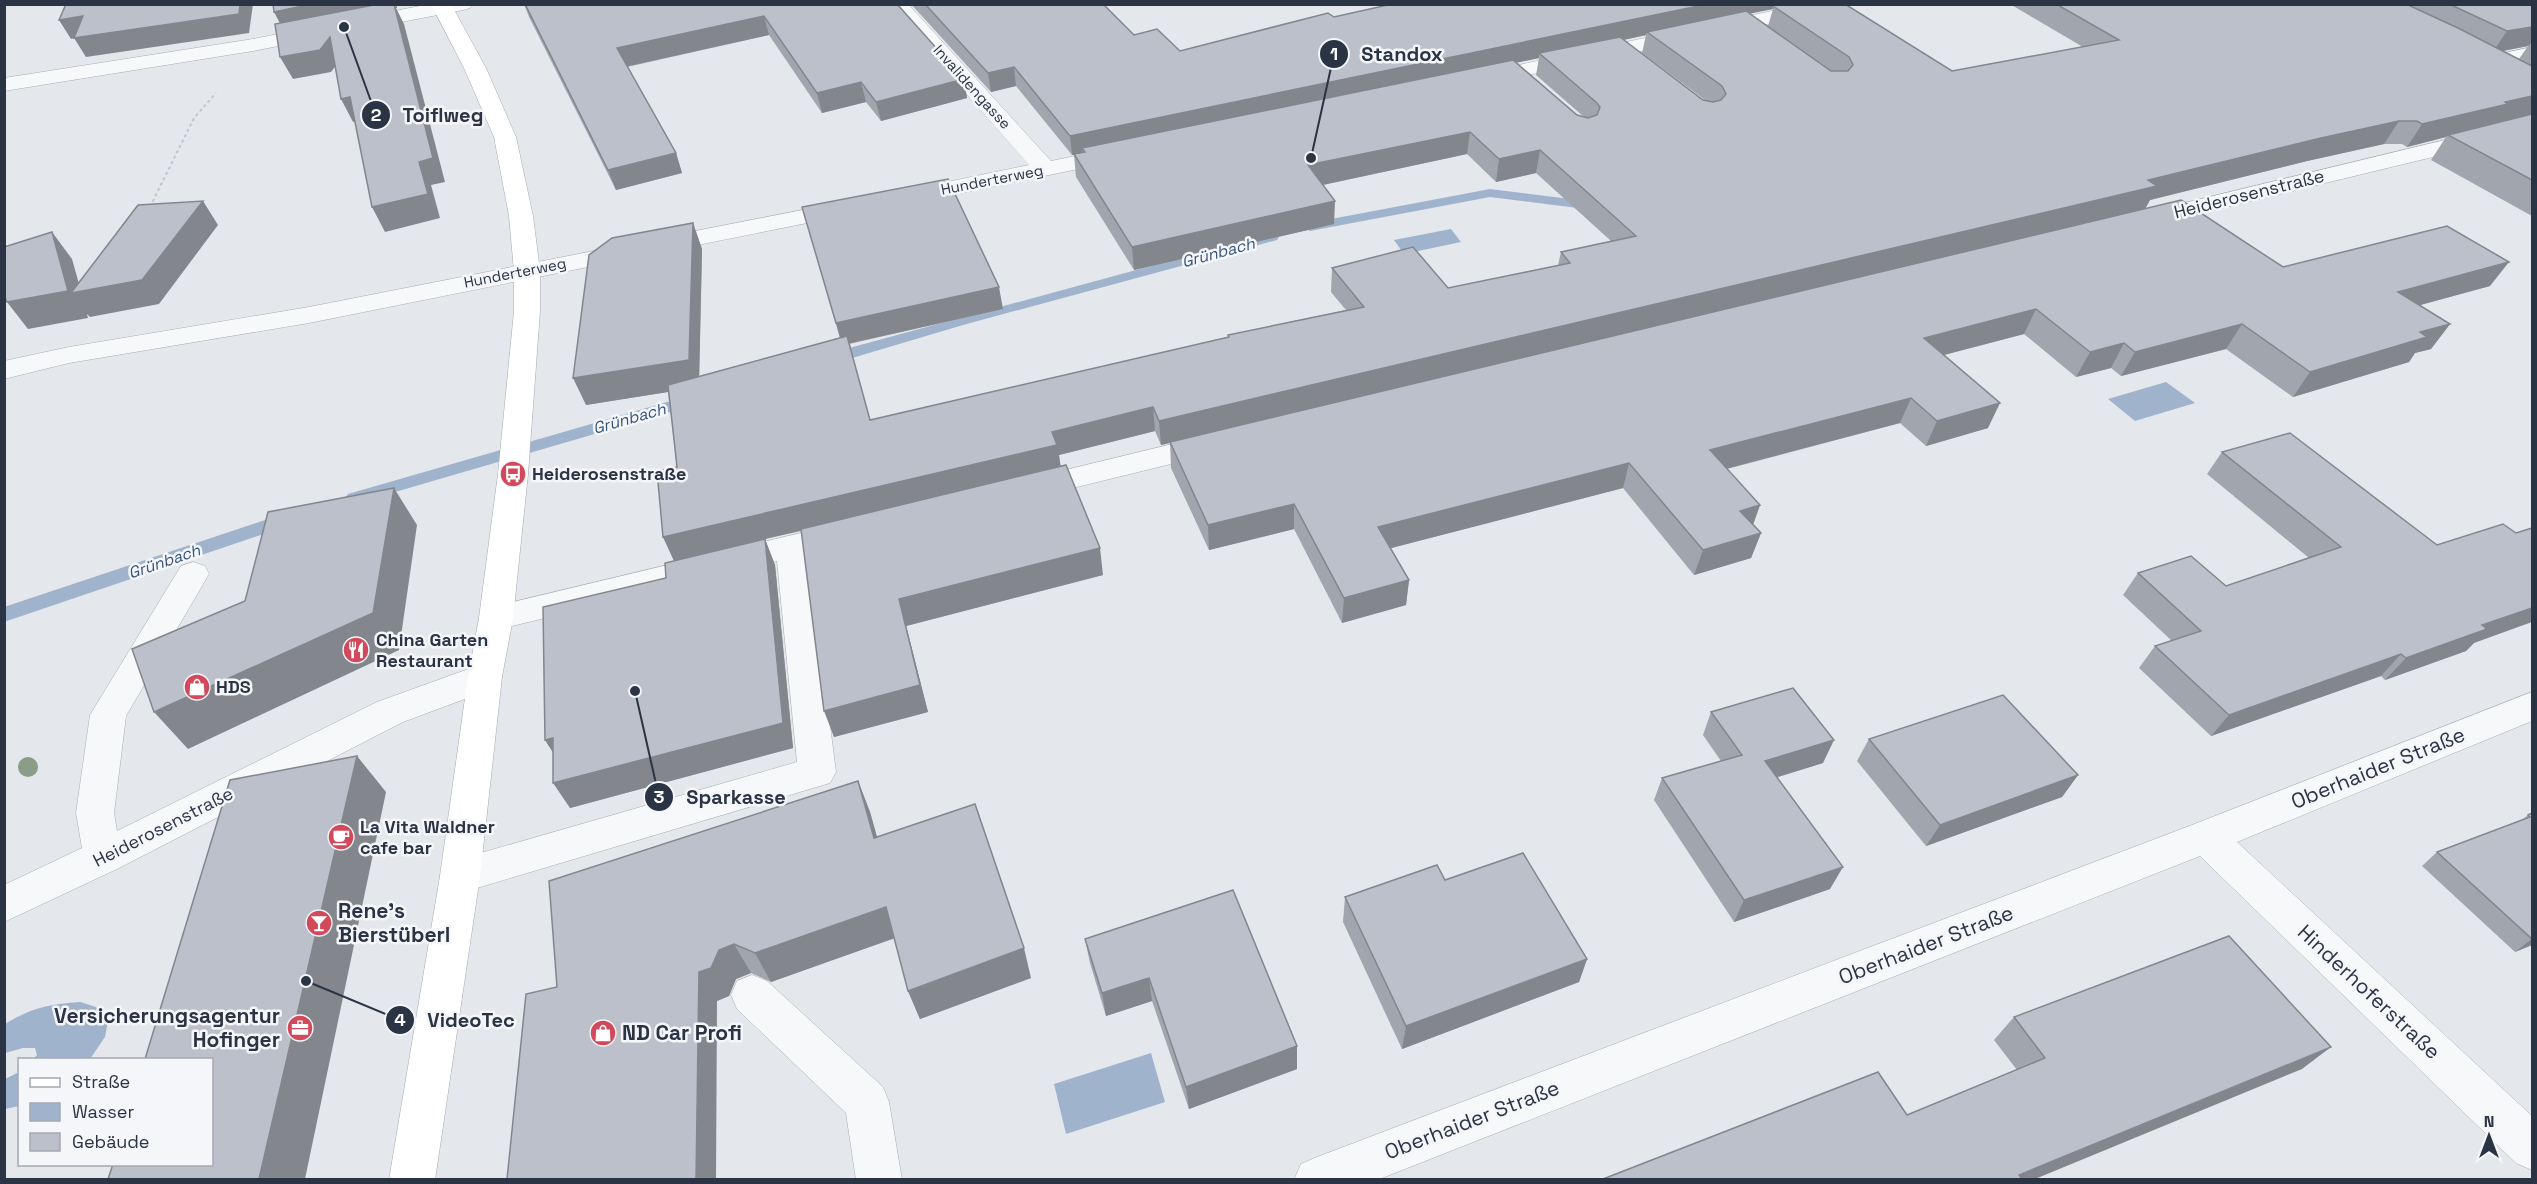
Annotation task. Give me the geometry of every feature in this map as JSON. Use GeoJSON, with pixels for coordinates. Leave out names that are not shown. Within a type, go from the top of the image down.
{"type":"FeatureCollection","features":[{"type":"Feature","properties":{"kind":"main road"},"geometry":{"type":"LineString","coordinates":[[412,1179],[460,876],[485,677],[496,618],[513,474],[527,311],[527,271],[521,216],[505,137],[449,6]]}},
{"type":"Feature","properties":{"kind":"street","name":"Invalidengasse"},"geometry":{"type":"LineString","coordinates":[[897,4],[1046,170]]}},
{"type":"Feature","properties":{"kind":"street"},"geometry":{"type":"LineString","coordinates":[[1457,84],[1524,79],[1630,56],[1754,21],[1836,4]]}},
{"type":"Feature","properties":{"kind":"street"},"geometry":{"type":"LineString","coordinates":[[4,85],[252,45],[449,6]]}},
{"type":"Feature","properties":{"kind":"street"},"geometry":{"type":"LineString","coordinates":[[2515,75],[2480,57],[2532,53]]}},
{"type":"Feature","properties":{"kind":"street","name":"Heiderosenstraße"},"geometry":{"type":"LineString","coordinates":[[2126,224],[2532,126]]}},
{"type":"Feature","properties":{"kind":"street","name":"Hunderterweg"},"geometry":{"type":"LineString","coordinates":[[4,370],[69,356],[309,315],[1140,150]]}},
{"type":"Feature","properties":{"kind":"street"},"geometry":{"type":"LineString","coordinates":[[1000,496],[1244,437]]}},
{"type":"Feature","properties":{"kind":"street"},"geometry":{"type":"LineString","coordinates":[[496,618],[872,527]]}},
{"type":"Feature","properties":{"kind":"street"},"geometry":{"type":"LineString","coordinates":[[460,876],[818,772],[790,546]]}},
{"type":"Feature","properties":{"kind":"street"},"geometry":{"type":"LineString","coordinates":[[103,857],[94,813],[108,715],[193,574]]}},
{"type":"Feature","properties":{"kind":"street","name":"Heiderosenstraße"},"geometry":{"type":"LineString","coordinates":[[4,904],[103,857],[390,712],[485,677]]}},
{"type":"Feature","properties":{"kind":"street","name":"Oberhaider Straße"},"geometry":{"type":"LineString","coordinates":[[1317,1179],[2206,837],[2532,706]]}},
{"type":"Feature","properties":{"kind":"street","name":"Hinderhoferstraße"},"geometry":{"type":"LineString","coordinates":[[2206,837],[2532,1147]]}},
{"type":"Feature","properties":{"kind":"street"},"geometry":{"type":"LineString","coordinates":[[752,995],[867,1102],[879,1179]]}},
{"type":"Feature","properties":{"kind":"path"},"geometry":{"type":"LineString","coordinates":[[150,208],[194,117],[244,62],[252,45]]}},
{"type":"Feature","properties":{"kind":"water"},"geometry":{"type":"Polygon","coordinates":[[[1451,229],[1461,242],[1404,254],[1394,240],[1451,229]]]}},
{"type":"Feature","properties":{"kind":"water"},"geometry":{"type":"Polygon","coordinates":[[[2166,382],[2195,403],[2135,421],[2108,399],[2166,382]]]}},
{"type":"Feature","properties":{"kind":"water"},"geometry":{"type":"Polygon","coordinates":[[[80,1002],[96,1007],[108,1021],[105,1037],[91,1058],[34,1058],[37,1055],[35,1048],[23,1048],[5,1053],[5,1024],[23,1014],[59,1004],[80,1002]]]}},
{"type":"Feature","properties":{"kind":"water"},"geometry":{"type":"Polygon","coordinates":[[[1151,1053],[1165,1102],[1066,1134],[1054,1084],[1151,1053]]]}},
{"type":"Feature","properties":{"kind":"water"},"geometry":{"type":"Polygon","coordinates":[[[18,1072],[18,1106],[5,1109],[5,1079],[18,1072]]]}},
{"type":"Feature","properties":{"kind":"building"},"geometry":{"type":"Polygon","coordinates":[[[66,4],[240,4],[239,14],[74,38],[83,16],[59,20],[66,4]]]}},
{"type":"Feature","properties":{"kind":"building"},"geometry":{"type":"Polygon","coordinates":[[[273,4],[312,4],[274,12],[273,4]]]}},
{"type":"Feature","properties":{"kind":"building"},"geometry":{"type":"Polygon","coordinates":[[[379,4],[394,4],[433,158],[419,162],[428,194],[372,207],[350,97],[341,99],[330,37],[320,50],[280,57],[275,24],[379,4]]]}},
{"type":"Feature","properties":{"kind":"building"},"geometry":{"type":"Polygon","coordinates":[[[525,4],[897,4],[964,79],[876,102],[861,82],[817,93],[764,16],[617,48],[676,153],[608,170],[525,4]]]}},
{"type":"Feature","properties":{"kind":"building"},"geometry":{"type":"Polygon","coordinates":[[[925,4],[1103,4],[1134,35],[1157,29],[1180,51],[1328,13],[1334,17],[1392,4],[1708,4],[1070,136],[1014,67],[988,73],[925,4]]]}},
{"type":"Feature","properties":{"kind":"building"},"geometry":{"type":"Polygon","coordinates":[[[1779,4],[1845,4],[1952,71],[2119,40],[2056,4],[2406,4],[2532,66],[2532,96],[2505,102],[2508,104],[2422,124],[2417,121],[2399,121],[2321,138],[2148,180],[2157,186],[1159,421],[1153,407],[1052,432],[1057,445],[663,537],[657,471],[677,467],[668,385],[847,336],[870,420],[1229,337],[1228,335],[1364,307],[1332,268],[1413,247],[1448,288],[1570,263],[1561,252],[1636,236],[1540,150],[1499,159],[1470,132],[1308,165],[1335,201],[1132,247],[1074,154],[1085,152],[1082,148],[1513,60],[1577,115],[1588,118],[1597,115],[1600,107],[1597,103],[1539,53],[1620,37],[1703,100],[1713,102],[1721,100],[1726,94],[1722,86],[1647,32],[1746,11],[1831,71],[1848,71],[1853,65],[1849,57],[1773,6],[1779,4]]]}},
{"type":"Feature","properties":{"kind":"building"},"geometry":{"type":"Polygon","coordinates":[[[2449,4],[2532,4],[2532,27],[2507,31],[2449,4]]]}},
{"type":"Feature","properties":{"kind":"building"},"geometry":{"type":"Polygon","coordinates":[[[2532,114],[2532,180],[2448,135],[2532,114]]]}},
{"type":"Feature","properties":{"kind":"building"},"geometry":{"type":"Polygon","coordinates":[[[948,179],[999,287],[836,323],[802,207],[948,179]]]}},
{"type":"Feature","properties":{"kind":"building"},"geometry":{"type":"Polygon","coordinates":[[[2181,200],[2283,267],[2447,226],[2509,262],[2398,292],[2450,324],[2420,332],[2427,337],[2310,372],[2242,324],[2135,352],[2124,343],[2090,352],[2036,309],[1924,338],[2000,403],[1937,421],[1911,398],[1710,450],[1760,505],[1740,511],[1761,533],[1703,550],[1629,463],[1378,527],[1409,580],[1344,598],[1294,504],[1208,525],[1170,442],[2181,200]]]}},
{"type":"Feature","properties":{"kind":"building"},"geometry":{"type":"Polygon","coordinates":[[[203,201],[142,280],[71,293],[138,205],[203,201]]]}},
{"type":"Feature","properties":{"kind":"building"},"geometry":{"type":"Polygon","coordinates":[[[693,223],[689,360],[573,378],[589,255],[612,238],[693,223]]]}},
{"type":"Feature","properties":{"kind":"building"},"geometry":{"type":"Polygon","coordinates":[[[52,232],[68,291],[7,302],[4,295],[4,247],[52,232]]]}},
{"type":"Feature","properties":{"kind":"building"},"geometry":{"type":"Polygon","coordinates":[[[2290,433],[2437,545],[2503,524],[2516,533],[2532,528],[2532,608],[2482,625],[2487,629],[2406,658],[2401,654],[2229,715],[2155,646],[2201,631],[2138,573],[2191,556],[2226,586],[2341,547],[2222,452],[2290,433]]]}},
{"type":"Feature","properties":{"kind":"building"},"geometry":{"type":"Polygon","coordinates":[[[1066,465],[1100,548],[899,599],[920,685],[824,711],[801,529],[1066,465]]]}},
{"type":"Feature","properties":{"kind":"building"},"geometry":{"type":"Polygon","coordinates":[[[394,488],[373,613],[154,712],[132,649],[245,601],[268,512],[394,488]]]}},
{"type":"Feature","properties":{"kind":"building"},"geometry":{"type":"Polygon","coordinates":[[[765,539],[783,723],[553,783],[553,738],[545,740],[543,607],[666,578],[665,563],[765,539]]]}},
{"type":"Feature","properties":{"kind":"building"},"geometry":{"type":"Polygon","coordinates":[[[1793,688],[1834,740],[1765,761],[1843,867],[1744,900],[1662,778],[1742,755],[1711,712],[1793,688]]]}},
{"type":"Feature","properties":{"kind":"building"},"geometry":{"type":"Polygon","coordinates":[[[2003,695],[2078,775],[1940,825],[1869,739],[2003,695]]]}},
{"type":"Feature","properties":{"kind":"building"},"geometry":{"type":"Polygon","coordinates":[[[357,756],[259,1179],[108,1179],[112,1166],[213,1166],[213,1058],[145,1058],[230,780],[357,756]]]}},
{"type":"Feature","properties":{"kind":"building"},"geometry":{"type":"Polygon","coordinates":[[[858,781],[874,838],[975,804],[1024,948],[908,991],[886,907],[755,953],[734,944],[719,950],[711,968],[699,972],[696,1179],[507,1179],[526,994],[557,987],[549,881],[858,781]]]}},
{"type":"Feature","properties":{"kind":"building"},"geometry":{"type":"Polygon","coordinates":[[[2532,813],[2532,939],[2437,852],[2530,817],[2528,815],[2532,813]]]}},
{"type":"Feature","properties":{"kind":"building"},"geometry":{"type":"Polygon","coordinates":[[[1523,853],[1587,959],[1406,1026],[1345,897],[1437,865],[1445,880],[1523,853]]]}},
{"type":"Feature","properties":{"kind":"building"},"geometry":{"type":"Polygon","coordinates":[[[1233,890],[1297,1046],[1186,1087],[1149,978],[1102,993],[1085,939],[1233,890]]]}},
{"type":"Feature","properties":{"kind":"building"},"geometry":{"type":"Polygon","coordinates":[[[2229,936],[2331,1047],[2019,1175],[2022,1179],[1603,1179],[1878,1072],[1907,1115],[2045,1058],[2014,1017],[2229,936]]]}},
{"type":"Feature","properties":{"kind":"waterway","name":"Grünbach"},"geometry":{"type":"LineString","coordinates":[[1310,227],[1490,193],[1594,206]]}},
{"type":"Feature","properties":{"kind":"waterway","name":"Grünbach"},"geometry":{"type":"LineString","coordinates":[[826,360],[957,322],[1272,237]]}},
{"type":"Feature","properties":{"kind":"waterway","name":"Grünbach"},"geometry":{"type":"LineString","coordinates":[[354,498],[695,399]]}},
{"type":"Feature","properties":{"kind":"waterway","name":"Grünbach"},"geometry":{"type":"LineString","coordinates":[[4,615],[289,518]]}},
{"type":"Feature","properties":{"kind":"place","name":"Toiflweg"},"geometry":{"type":"Point","coordinates":[344,27]}},
{"type":"Feature","properties":{"kind":"place","name":"Standox"},"geometry":{"type":"Point","coordinates":[1311,158]}},
{"type":"Feature","properties":{"kind":"place","name":"Heiderosenstraße"},"geometry":{"type":"Point","coordinates":[513,474]}},
{"type":"Feature","properties":{"kind":"place","name":"China Garten Restaurant"},"geometry":{"type":"Point","coordinates":[356,650]}},
{"type":"Feature","properties":{"kind":"place","name":"HDS"},"geometry":{"type":"Point","coordinates":[197,687]}},
{"type":"Feature","properties":{"kind":"place","name":"Sparkasse"},"geometry":{"type":"Point","coordinates":[635,691]}},
{"type":"Feature","properties":{"kind":"place","name":"La Vita Waldner cafe bar"},"geometry":{"type":"Point","coordinates":[341,837]}},
{"type":"Feature","properties":{"kind":"place","name":"Rene's Bierstüberl"},"geometry":{"type":"Point","coordinates":[319,923]}},
{"type":"Feature","properties":{"kind":"place","name":"VideoTec"},"geometry":{"type":"Point","coordinates":[306,981]}},
{"type":"Feature","properties":{"kind":"place","name":"Versicherungsagentur Hofinger"},"geometry":{"type":"Point","coordinates":[300,1028]}},
{"type":"Feature","properties":{"kind":"place","name":"ND Car Profi"},"geometry":{"type":"Point","coordinates":[603,1033]}}]}
